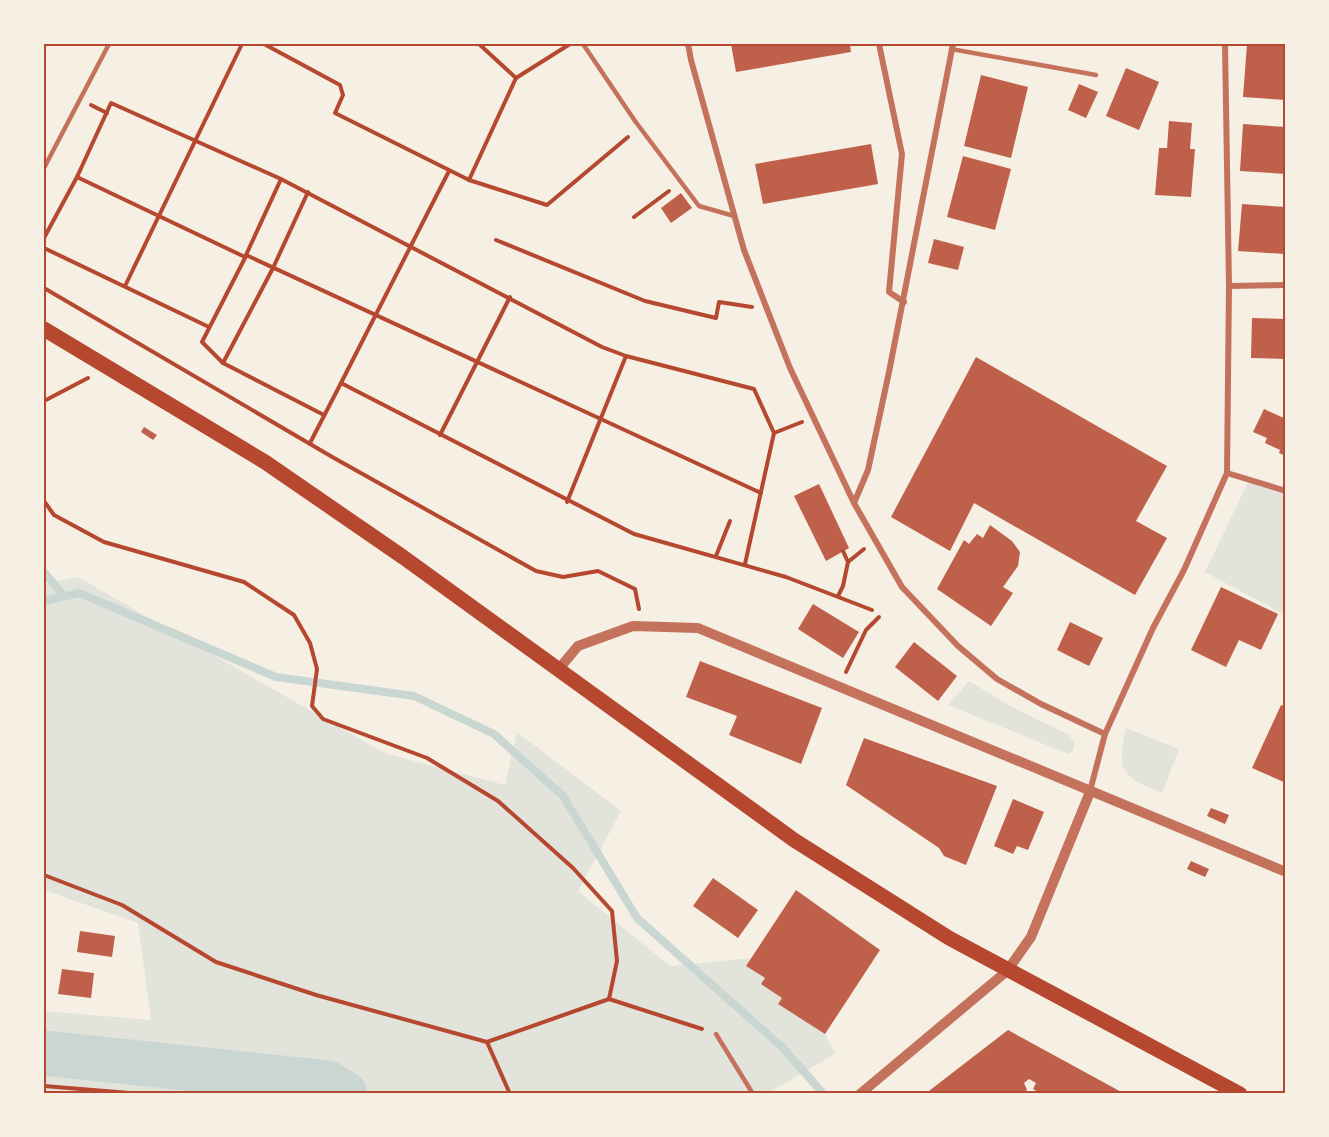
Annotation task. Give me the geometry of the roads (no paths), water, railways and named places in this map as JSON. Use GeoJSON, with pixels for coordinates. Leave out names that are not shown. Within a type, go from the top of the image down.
{"type":"FeatureCollection","features":[{"type":"Feature","properties":{"kind":"main road"},"geometry":{"type":"LineString","coordinates":[[44,328],[265,462],[403,557],[794,840],[949,938],[1240,1094]]}},
{"type":"Feature","properties":{"kind":"street"},"geometry":{"type":"LineString","coordinates":[[688,44],[690,60],[744,250],[767,309],[813,416],[854,503],[902,587],[958,646],[998,679],[1041,704],[1105,734]]}},
{"type":"Feature","properties":{"kind":"street"},"geometry":{"type":"LineString","coordinates":[[879,44],[902,154],[889,292],[904,302]]}},
{"type":"Feature","properties":{"kind":"street"},"geometry":{"type":"LineString","coordinates":[[862,1093],[1007,971],[1031,937],[1090,792],[1105,734],[1153,628],[1184,570],[1227,473],[1229,286],[1224,44]]}},
{"type":"Feature","properties":{"kind":"street"},"geometry":{"type":"LineString","coordinates":[[854,503],[868,471],[904,302],[952,46]]}},
{"type":"Feature","properties":{"kind":"street"},"geometry":{"type":"LineString","coordinates":[[1229,286],[1286,285]]}},
{"type":"Feature","properties":{"kind":"street"},"geometry":{"type":"LineString","coordinates":[[1227,473],[1286,491]]}},
{"type":"Feature","properties":{"kind":"street"},"geometry":{"type":"LineString","coordinates":[[558,670],[578,646],[633,626],[698,628],[1286,872]]}},
{"type":"Feature","properties":{"kind":"lane"},"geometry":{"type":"LineString","coordinates":[[44,168],[109,44]]}},
{"type":"Feature","properties":{"kind":"lane"},"geometry":{"type":"LineString","coordinates":[[583,44],[640,127],[699,206],[735,216]]}},
{"type":"Feature","properties":{"kind":"lane"},"geometry":{"type":"LineString","coordinates":[[952,46],[1096,75]]}},
{"type":"Feature","properties":{"kind":"lane"},"geometry":{"type":"LineString","coordinates":[[716,1034],[753,1094]]}},
{"type":"Feature","properties":{"kind":"waterway"},"geometry":{"type":"LineString","coordinates":[[44,572],[64,596]]}},
{"type":"Feature","properties":{"kind":"waterway"},"geometry":{"type":"LineString","coordinates":[[44,601],[79,593],[276,677],[414,696],[494,734],[563,796],[637,918],[782,1047],[821,1091]]}},
{"type":"Feature","properties":{"kind":"waterway"},"geometry":{"type":"LineString","coordinates":[[44,1053],[328,1083],[345,1094]]}}]}
